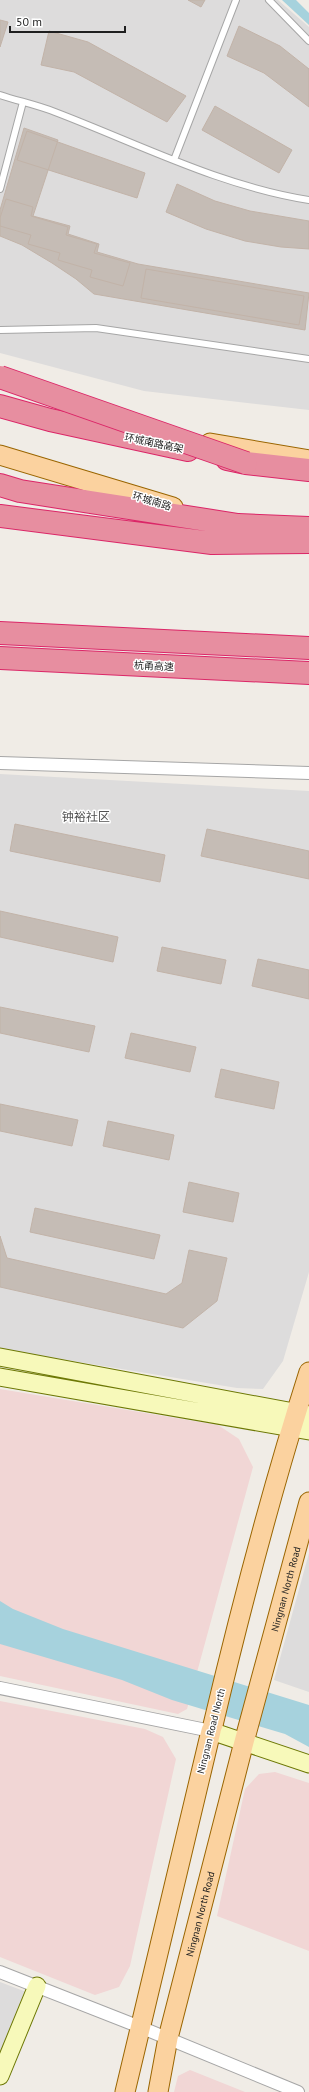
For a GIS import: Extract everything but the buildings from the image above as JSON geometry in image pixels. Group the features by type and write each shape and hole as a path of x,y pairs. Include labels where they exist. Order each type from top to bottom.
{"highway":[{"path":"0,377 246,463"},
{"name":"环城南路高架","path":"0,406 50,420 246,463 309,470"},
{"path":"0,485 20,491 238,525 309,528"},
{"path":"0,516 107,531 212,543 309,542"},
{"path":"0,526 107,531"},
{"path":"0,633 309,648"},
{"name":"杭甬高速","path":"0,658 309,673"}],"main road":[{"path":"0,398 147,432 309,460"},
{"name":"环城南路","path":"0,455 191,513 309,522"},
{"name":"Ningnan Road North","path":"125,2092 228,1663 301,1422 309,1372"},
{"name":"Ningnan North Road","path":"158,2092 168,2038 244,1740 309,1502"}],"street":[{"path":"0,763 309,773"},
{"path":"0,1357 301,1422"},
{"path":"0,1377 301,1422"},
{"path":"0,1688 212,1728 309,1764"},
{"path":"0,1972 140,2026 298,2092"},
{"path":"0,2076 37,1986"}],"lane":[{"path":"174,160 236,0"},
{"path":"269,0 309,41"},
{"path":"0,95 54,111 174,160 262,191 309,200"},
{"path":"0,189 23,102"},
{"path":"0,330 96,328 309,359"}],"shaded area":[{"path":"0,0 278,0 309,27 309,410 144,391 0,353"},
{"path":"0,774 309,791 309,1272 283,1361 263,1389 237,1388 0,1349"},
{"path":"0,1389 218,1425 239,1439 253,1467 187,1709 178,1714 0,1676"},
{"path":"309,1553 309,1692 274,1680"},
{"path":"0,1701 145,1729 163,1737 176,1759 130,1966 119,1987 95,1995 0,1957"},
{"path":"275,1772 309,1783 309,1951 217,1916 245,1789 259,1774"},
{"path":"0,1982 29,1993 0,2055"},
{"path":"190,2070 245,2092 174,2092 178,2076"}],"water":[{"path":"282,0 296,0 309,13 309,25"},
{"path":"0,1601 13,1609 63,1629 309,1705 309,1747 285,1734 172,1700 122,1680 0,1644"}],"district":[{"name":"钟裕社区","path":"86,816"}]}
